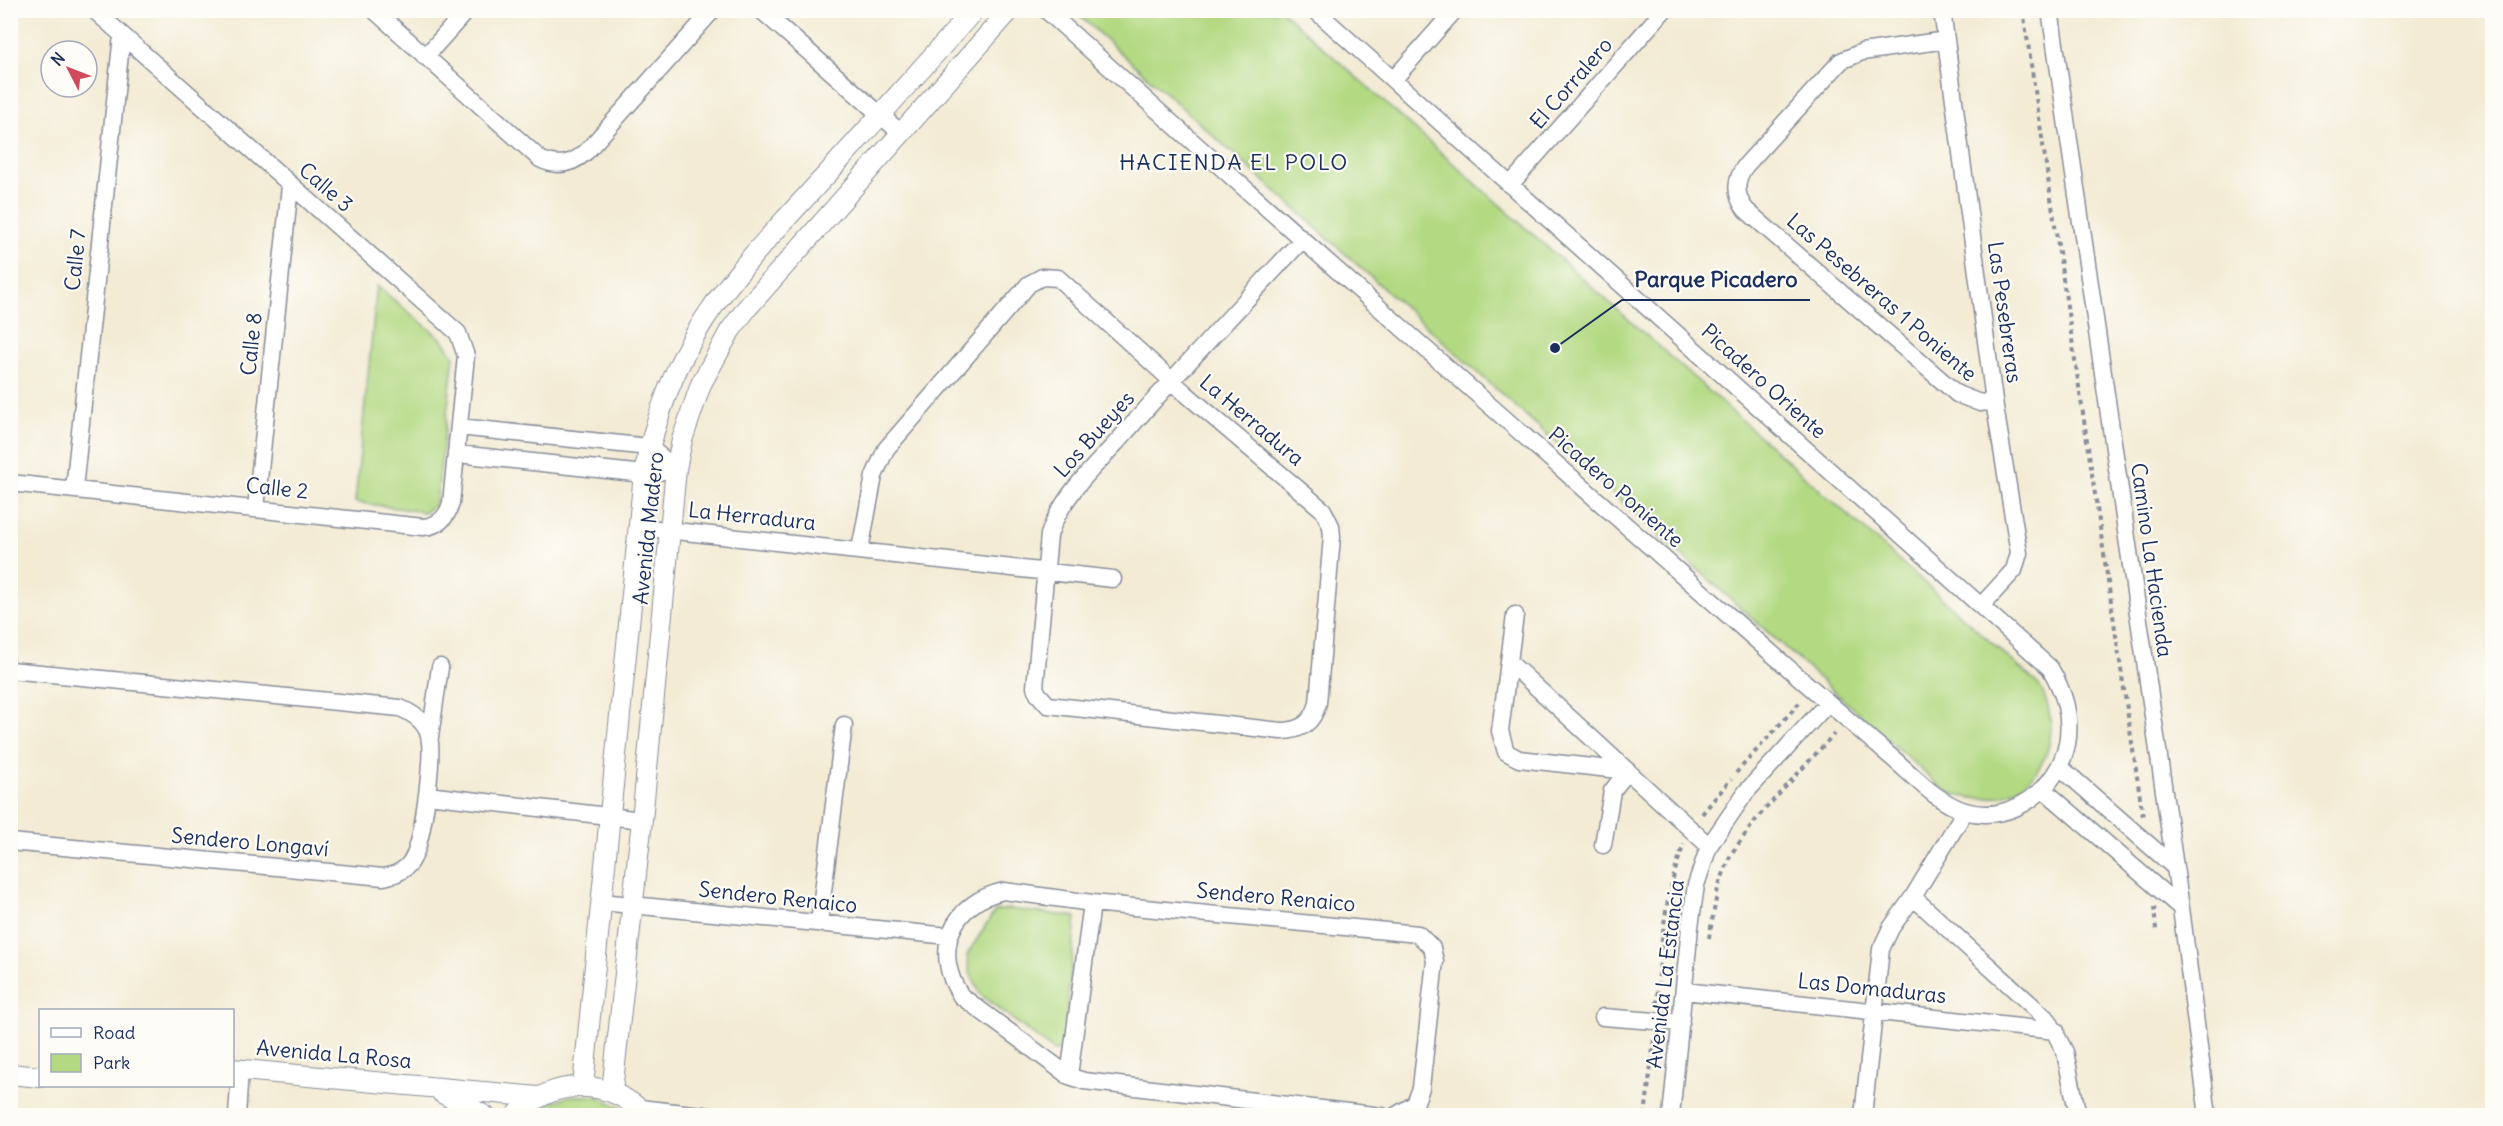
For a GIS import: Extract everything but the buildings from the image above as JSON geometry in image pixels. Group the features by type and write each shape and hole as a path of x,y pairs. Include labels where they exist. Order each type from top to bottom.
{"street":[{"name":"Calle 3","path":"93,10 458,333 466,356 459,427"},
{"path":"374,10 540,159 563,164 572,162 587,151 713,10"},
{"path":"425,57 467,10"},
{"path":"761,10 902,135"},
{"name":"Avenida Madero","path":"583,1086 612,817 644,474 649,447 671,379 703,318 743,265 974,10"},
{"name":"Avenida Madero","path":"612,1091 672,530 676,469 682,440 698,393 730,332 747,308 1010,10"},
{"name":"Picadero Poniente","path":"1046,10 1822,709 1942,800 1965,811 1978,814 2006,811 2020,806 2043,789"},
{"name":"Picadero Oriente","path":"1315,10 2050,668 2066,704 2069,727 2060,767 2043,789"},
{"path":"1393,80 1455,10"},
{"name":"El Corralero","path":"1510,185 1664,10"},
{"name":"Las Pesebreras","path":"1942,10 1994,401 2019,553 2014,570 1982,605"},
{"name":"Camino La Hacienda","path":"2050,10 2173,866 2181,908 2208,1116"},
{"name":"Calle 7","path":"74,489 122,35"},
{"name":"Las Pesebreras 1 Poniente","path":"1946,40 1862,52 1841,61 1741,172 1737,180 1738,196 1746,210 1957,394 1980,403 1994,401"},
{"name":"Calle 8","path":"256,508 290,186"},
{"name":"Los Bueyes","path":"1048,705 1035,687 1049,535 1064,501 1302,240"},
{"name":"La Herradura","path":"860,550 874,476 886,449 1035,280 1049,276 1058,278 1171,381 1323,510 1328,517 1332,536 1316,710 1300,728 1281,731 1048,705"},
{"path":"459,427 649,447 676,469"},
{"name":"Calle 2","path":"10,483 430,526 444,518 448,511 458,454 459,427"},
{"path":"458,454 644,474 676,469"},
{"name":"La Herradura","path":"639,527 1113,579"},
{"path":"1515,615 1500,731 1506,752 1519,759 1628,771"},
{"path":"1510,663 1709,846"},
{"name":"Sendero Longaví","path":"10,842 383,878 400,872 413,859 427,795 430,737 440,667"},
{"path":"10,670 400,708 418,718 430,737"},
{"name":"Avenida La Estancia","path":"1671,1116 1696,885 1709,846 1746,792 1822,709"},
{"path":"819,924 844,725"},
{"path":"2060,767 2173,866"},
{"path":"1603,845 1612,791 1628,771"},
{"path":"2043,789 2181,908"},
{"path":"427,795 642,820"},
{"path":"1863,1116 1881,949 1891,928 1913,897 1965,811"},
{"name":"Sendero Renaico","path":"602,902 949,936 969,905 991,893 1004,891 1092,903 1412,932 1424,938 1432,948 1435,961 1421,1088 1415,1104 1395,1116"},
{"path":"1913,897 2042,1013 2056,1031 2066,1052 2078,1116"},
{"path":"1069,1076 1092,903"},
{"path":"949,936 947,949 949,974 961,996 1069,1076 1120,1087 1382,1116"},
{"name":"Las Domaduras","path":"1684,992 1874,1010 2056,1031"},
{"path":"1603,1017 1680,1023"},
{"path":"236,1069 237,1116"},
{"name":"Avenida La Rosa","path":"236,1069 538,1097"},
{"path":"10,1074 39,1077"},
{"path":"516,1116 538,1097 565,1087 583,1086 612,1091 643,1112 711,1116"},
{"name":"Avenida La Rosa","path":"432,1088 485,1116"}],"path":[{"path":"2023,10 2141,799 2143,840"},
{"path":"1645,1116 1656,1021 1661,940 1673,875 1684,844 1706,807 1799,701 1822,709 1836,735 1758,817 1731,854 1718,888 1708,947"},
{"path":"2151,881 2156,930"}],"green space":[{"path":"1074,11 1282,11 2039,685 2049,710 2050,735 2045,757 2033,775 2016,789 1995,797 1971,798 1944,790"},
{"path":"377,286 443,340 454,356 436,504 425,512 355,502"},
{"path":"1009,909 1076,917 1063,1050 1054,1051 981,995 970,973 967,955 995,911"},
{"path":"569,1096 597,1096 637,1116 533,1116 546,1105"}],"place":[{"name":"Parque Picadero","path":"1555,348"}],"district":[{"name":"HACIENDA EL POLO","path":"1234,162"}]}
